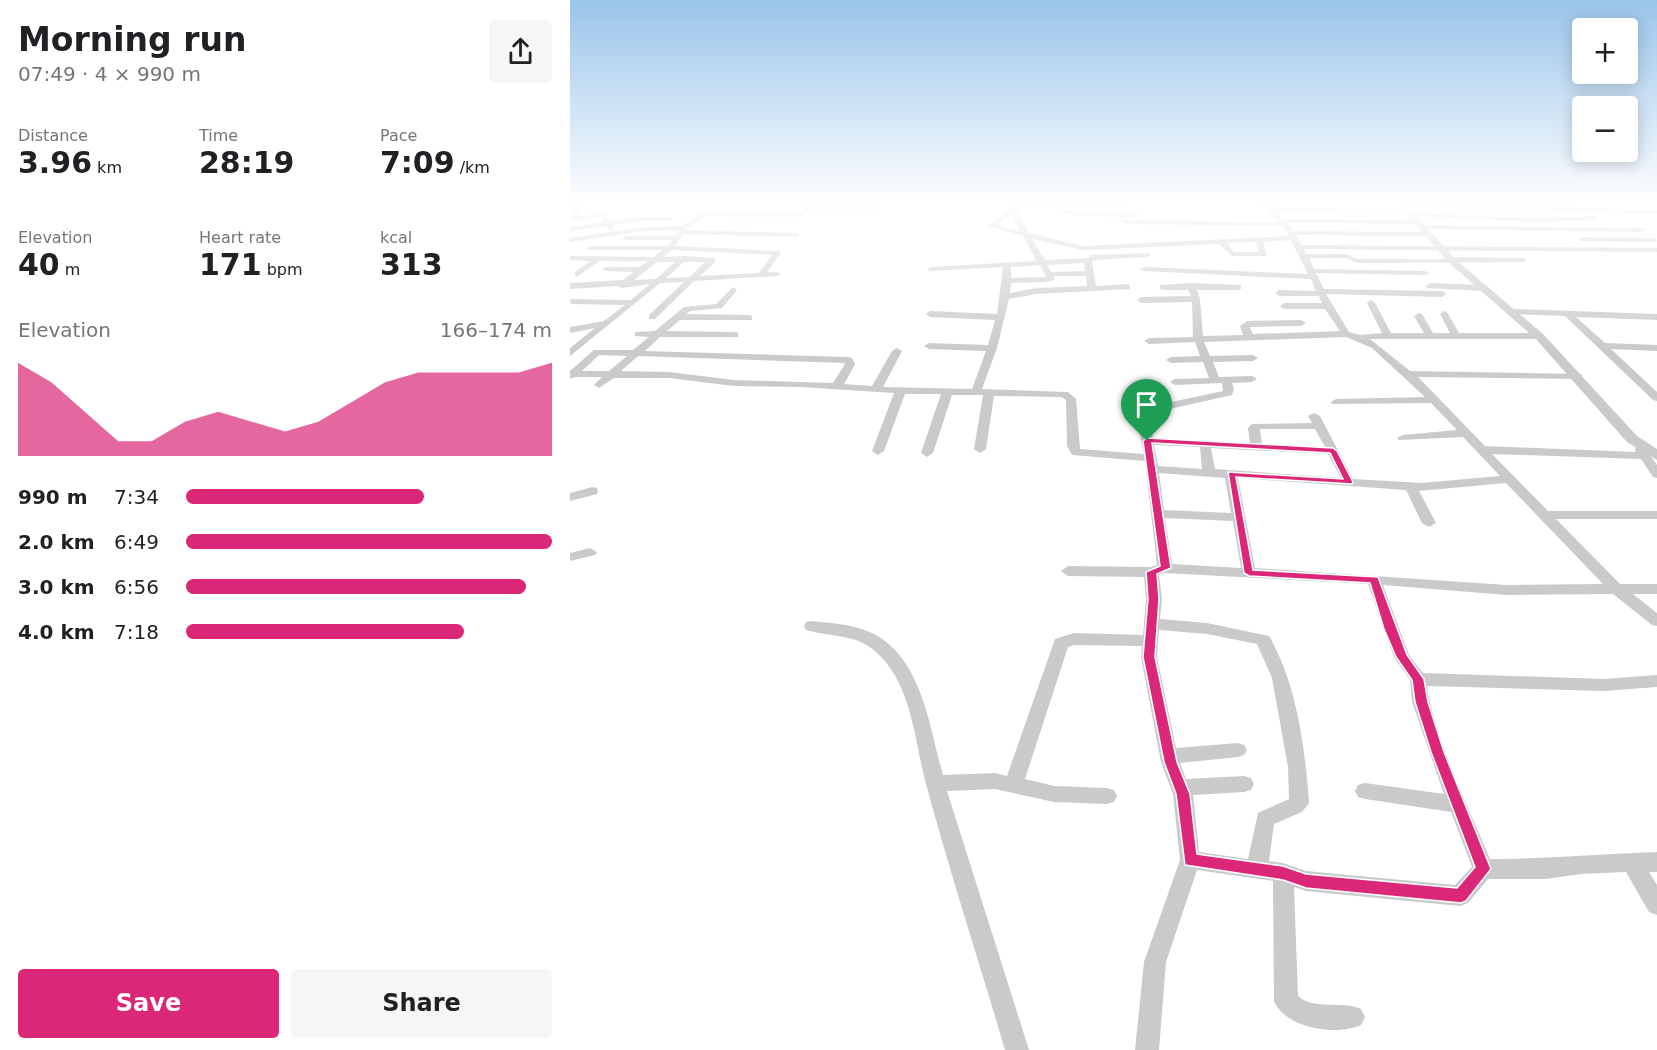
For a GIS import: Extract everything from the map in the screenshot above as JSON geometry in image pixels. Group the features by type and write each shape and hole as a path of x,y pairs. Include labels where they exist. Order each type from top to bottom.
{"street":[{"path":"622,285 664,252"},
{"path":"761,275 777,253 770,252"},
{"path":"1037,252 1049,277 1052,290"},
{"path":"1091,252 1091,259 1088,262 1092,289"},
{"path":"1124,252 1127,256"},
{"path":"1230,252 1233,255 1264,252"},
{"path":"1301,252 1346,334"},
{"path":"1333,252 1354,260 1522,260"},
{"path":"1444,252 1482,288 1514,312 1539,336 1632,439 1653,455 1657,474"},
{"path":"931,269 1147,255"},
{"path":"570,257 712,260 652,317"},
{"path":"574,274 598,258"},
{"path":"570,353 633,303 684,258"},
{"path":"1378,261 1407,293"},
{"path":"976,392 992,348 1008,281 1006,264"},
{"path":"606,269 702,270"},
{"path":"1144,269 1232,274 1425,273"},
{"path":"1008,281 1089,273"},
{"path":"574,274 594,274"},
{"path":"652,285 693,279 777,274"},
{"path":"1163,287 1235,287 1232,274"},
{"path":"570,286 652,285 685,288"},
{"path":"1400,285 1482,288"},
{"path":"571,301 583,286"},
{"path":"1147,1050 1155,962 1190,860 1183,794 1169,756 1149,657 1158,570 1158,514 1152,463 1142,414 1145,411 1228,393 1230,390 1205,359 1198,339 1196,302 1191,286"},
{"path":"1004,297 1031,291 1127,288"},
{"path":"599,385 634,353 689,309 719,306 733,290"},
{"path":"1279,293 1442,294"},
{"path":"1141,300 1196,302"},
{"path":"571,301 633,303"},
{"path":"1156,306 1196,302"},
{"path":"1371,303 1388,336"},
{"path":"1284,306 1330,306"},
{"path":"1514,312 1657,317"},
{"path":"1567,313 1657,398"},
{"path":"930,314 999,317"},
{"path":"1444,314 1456,336"},
{"path":"1419,316 1430,336"},
{"path":"640,317 749,318"},
{"path":"656,375 717,318"},
{"path":"1249,337 1245,326 1247,324 1301,323"},
{"path":"570,330 606,324"},
{"path":"638,334 735,335"},
{"path":"1149,341 1346,334 1360,336 1539,336"},
{"path":"1360,336 1377,345 1398,369 1434,400 1618,590 1657,621"},
{"path":"929,346 992,348"},
{"path":"1603,346 1657,348"},
{"path":"876,389 897,351"},
{"path":"571,375 597,352 848,360 850,364 837,386"},
{"path":"694,378 716,356"},
{"path":"1172,360 1253,358"},
{"path":"1406,374 1577,376"},
{"path":"571,375 656,375 734,382 876,389 1064,394 1071,399 1073,446 1076,452 1209,473 1410,486 1510,479"},
{"path":"1175,382 1252,379"},
{"path":"878,451 901,390"},
{"path":"927,453 948,391"},
{"path":"980,449 989,392"},
{"path":"1336,402 1434,400"},
{"path":"1256,446 1254,428 1256,426 1317,421 1349,482"},
{"path":"1402,438 1465,434"},
{"path":"1147,441 1333,451"},
{"path":"1205,444 1209,473"},
{"path":"1483,450 1653,455"},
{"path":"1231,474 1249,573"},
{"path":"1410,486 1429,523"},
{"path":"570,497 592,491"},
{"path":"1158,514 1239,517"},
{"path":"1545,515 1657,515"},
{"path":"570,557 590,552"},
{"path":"1068,571 1158,570 1249,573 1507,590 1657,589"},
{"path":"1374,580 1402,657 1418,679 1421,702 1456,804 1483,869"},
{"path":"1014,783 1061,643 1074,639 1150,633 1172,624 1217,629 1263,640 1280,678 1297,767 1299,803 1288,811 1272,813 1265,819 1257,870"},
{"path":"812,626 860,633 872,639 902,673 914,697 936,783 1017,1050"},
{"path":"1418,679 1604,686 1657,681"},
{"path":"1169,756 1238,750"},
{"path":"936,783 987,780 1014,783 1036,791 1107,796"},
{"path":"1180,787 1244,784"},
{"path":"1365,791 1456,804"},
{"path":"1190,860 1283,873 1306,881 1327,884 1461,896 1483,869"},
{"path":"1631,862 1657,905"},
{"path":"1483,869 1546,869 1581,864 1657,862"},
{"path":"1283,873 1286,1001 1289,1008 1296,1011 1353,1017"}],"route":[{"path":"1147,441 1333,451 1349,482 1231,474 1249,573 1374,580 1402,657 1418,679 1421,702 1437,752 1483,869 1461,896 1306,881 1283,873 1190,860 1183,794 1170,762 1164,722 1149,657 1154,599 1151,572 1165,568 1147,441"}]}
